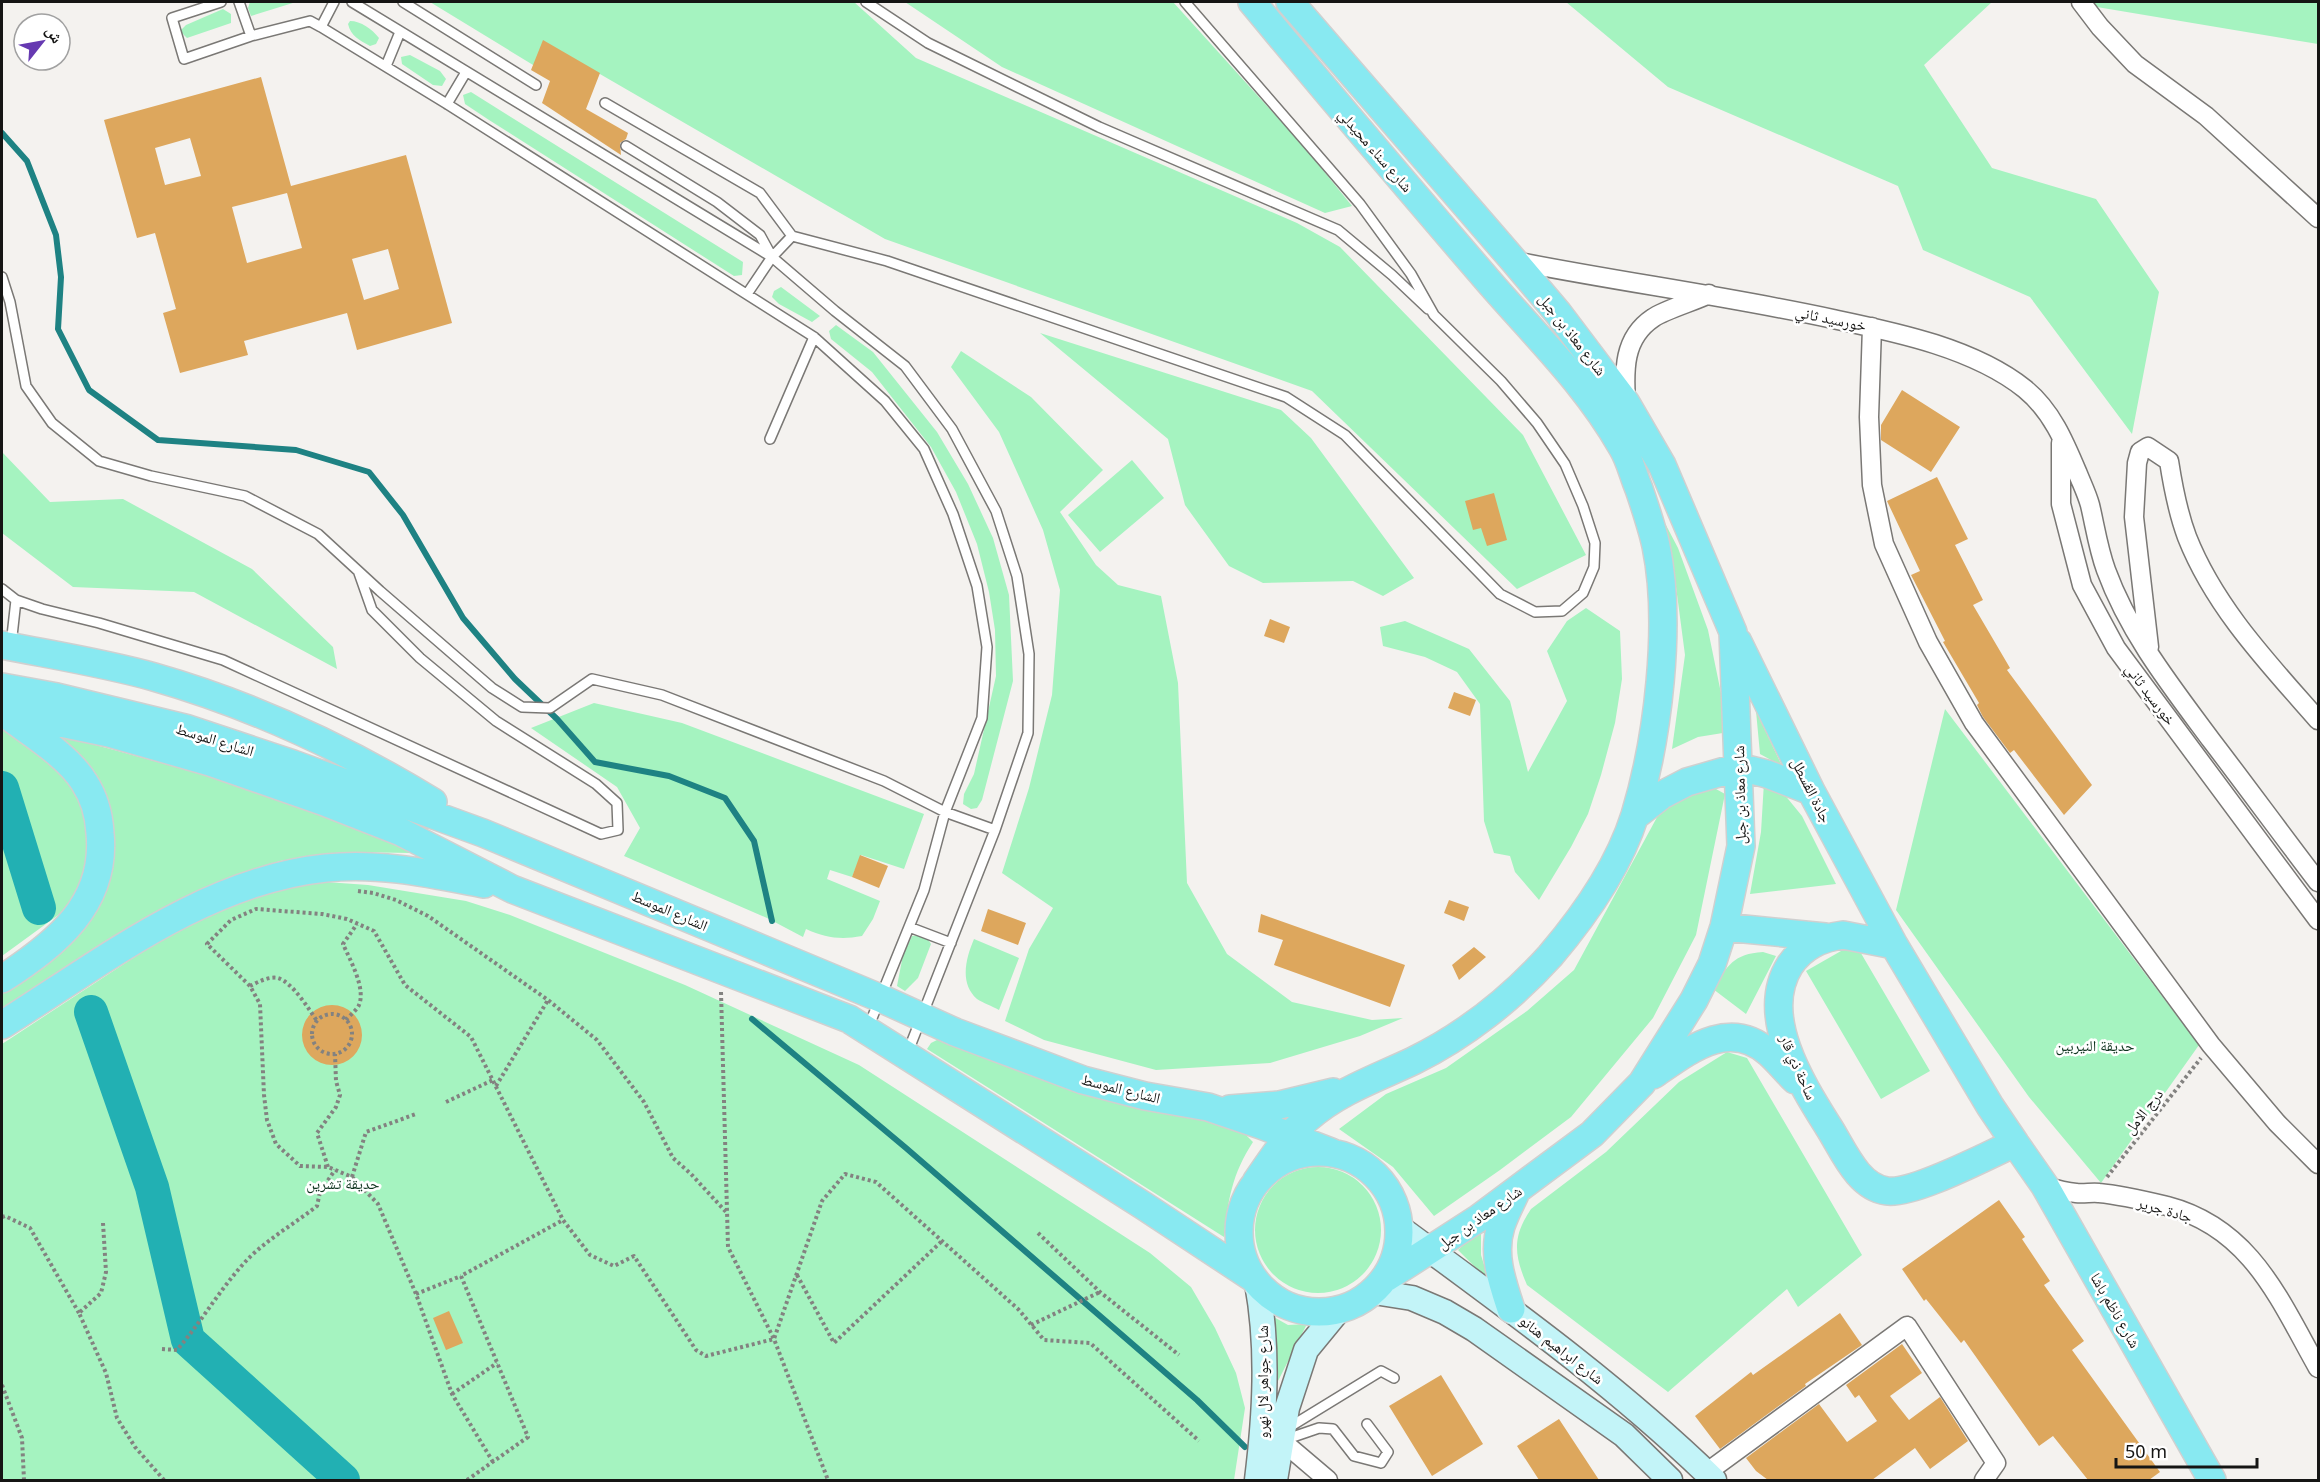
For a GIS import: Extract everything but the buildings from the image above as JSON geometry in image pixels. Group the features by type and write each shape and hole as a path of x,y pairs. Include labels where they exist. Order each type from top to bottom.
{"main road":[{"name":"شارع سناء محيدلي","path":"1252,2 1503,297"},
{"path":"1290,2 1514,261"},
{"name":"شارع معاذ بن جبل","path":"1380,1285 1517,1191 1592,1134 1642,1083 1694,1000 1712,964 1724,927 1741,846 1733,632 1662,465 1626,403 1558,313 1514,261"},
{"name":"شارع معاذ بن جبل","path":"1256,1182 1288,1136 1327,1103 1363,1082 1415,1060 1464,1031 1509,996 1549,957 1585,912 1614,864 1635,816 1657,721 1662,599 1656,548 1625,451 1597,406 1549,347 1503,297"},
{"name":"جادة القسطل","path":"1733,632 1811,791 1894,945"},
{"path":"6,646 152,677 217,697 308,735 390,776 483,833"},
{"name":"الشارع الموسط","path":"2,703 57,697 185,728 293,764 483,833 880,998 955,1032 1083,1080 1145,1096 1208,1107 1331,1152"},
{"path":"2,703 84,781 99,814 102,855 96,880 84,910 40,953 2,979"},
{"name":"الشارع الموسط","path":"2,703 210,762 322,801 401,832 512,889 849,1019 1255,1281"},
{"path":"1635,816 1662,795 1687,782 1739,767 1767,774 1811,791"},
{"path":"2,1025 166,921 222,895 278,876 327,868 383,867 512,889"},
{"path":"1724,927 1825,937 1843,935 1894,945 1990,1106 2015,1143"},
{"name":"ساحة ذي قار","path":"1825,937 1794,958 1784,975 1778,994 1778,1014 1800,1078 1863,1180 1882,1190 1899,1191 1955,1172 2015,1143"},
{"path":"1642,1083 1688,1051 1712,1039 1740,1036 1768,1051 1811,1098"},
{"path":"1208,1107 1236,1110 1279,1105 1322,1096 1363,1082"},
{"name":"شارع ناظم باشا","path":"2015,1143 2045,1186 2212,1480"},
{"path":"1310,1152 1331,1152 1352,1159 1371,1170 1386,1187 1396,1207 1400,1228 1399,1246 1394,1263 1380,1285 1357,1304 1338,1311 1314,1313 1291,1308 1270,1296 1255,1281 1242,1255 1239,1229 1244,1204 1256,1182 1271,1167 1290,1157 1310,1152"},
{"path":"1510,1309 1501,1278 1497,1252 1501,1227 1517,1191"},
{"name":"شارع ابراهيم هنانو","path":"1400,1228 1588,1368 1710,1477"},
{"name":"شارع جواهر لال نهرو","path":"1255,1281 1262,1310 1264,1354 1263,1430 1257,1480"},
{"path":"1380,1285 1445,1312 1474,1329 1624,1434 1670,1480"},
{"name":"شارع جواهر لال نهرو","path":"1275,1480 1287,1408 1306,1350 1338,1311"}],"street":[{"path":"2081,2 2100,27 2135,64 2206,116 2319,218"},
{"name":"خورسيد ثاني","path":"1514,261 1625,282 1711,294 1872,327 1937,346 2000,373 2026,390 2048,413 2061,435 2089,501 2105,568 2121,607 2150,655 2319,882"},
{"path":"1626,403 1624,374 1627,353 1633,339 1655,316 1711,294"},
{"path":"1872,327 1869,417 1872,485 1884,544 1928,642 1974,723 2211,1045 2277,1123 2319,1164"},
{"name":"خورسيد ثاني","path":"2061,435 2061,504 2082,585 2100,620 2116,648 2319,920"},
{"path":"2150,655 2134,517 2137,463 2140,452 2148,447 2169,461 2176,503 2187,538 2207,579 2250,643 2319,720"},
{"name":"جادة جرير","path":"2045,1186 2075,1193 2098,1193 2166,1206 2212,1225 2233,1239 2266,1276 2319,1368"},
{"path":"1710,1477 1907,1326 1996,1463 1984,1480"},
{"path":"1282,1436 1328,1480"}],"lane":[{"path":"221,2 172,18 184,59 251,36 310,21 447,104 814,336 885,401 924,448 953,514 977,586 987,646 982,718 945,812 924,890 867,1030"},
{"path":"239,2 251,36"},
{"path":"321,27 334,2"},
{"path":"352,2 772,257 835,311 905,366 952,429 996,511 1017,576 1029,654 1028,733 995,830 906,1055"},
{"path":"403,2 536,85"},
{"path":"605,103 760,193 792,236 887,261 1286,397 1345,435 1500,594 1535,612 1562,610 1583,592 1594,567 1595,543 1579,495 1565,464 1537,423 1501,381 1392,275 1338,230 1099,128 928,43 867,2"},
{"path":"1185,2 1360,204 1411,274 1434,315"},
{"path":"386,66 400,32"},
{"path":"447,104 466,72"},
{"path":"626,146 726,208 760,235 772,257"},
{"path":"747,294 772,257 792,236"},
{"path":"2,277 10,302 26,386 52,423 99,461 151,476 245,496 318,534 492,688 522,707 550,708 592,679 662,695 884,781 945,812 995,830"},
{"path":"770,439 814,336"},
{"path":"2,589 16,600 42,609 99,623 223,660 601,834 618,830 617,803 596,784 496,721 420,658 372,610 358,571"},
{"path":"6,646 16,600"},
{"path":"909,927 951,943"},
{"path":"1282,1436 1381,1371 1394,1377"},
{"path":"1282,1436 1319,1428 1333,1429 1354,1456 1381,1463 1388,1452 1367,1424"}],"path":[{"path":"352,891 374,893 396,900 428,916 549,1000 597,1040 644,1102 673,1158 727,1213"},
{"path":"264,905 231,920 207,944 250,986 260,1004 264,1095 267,1120 276,1144 300,1166 328,1167 352,1177 378,1204 416,1294 452,1394 493,1462"},
{"path":"256,909 322,914 374,931 405,985 471,1037 563,1220 590,1255 614,1266 634,1256 696,1350 706,1356 774,1340"},
{"path":"346,1020 358,1008 361,998 356,970 343,944 357,924"},
{"path":"720,969 728,1247 774,1340 828,1480"},
{"path":"250,986 269,978 287,982 317,1021"},
{"path":"496,1086 549,1000"},
{"path":"335,1014 346,1020 352,1032 352,1039 344,1050 325,1053 315,1044 312,1032 317,1021 322,1017 335,1014"},
{"name":"درج الامل","path":"2098,1193 2101,1183 2211,1045"},
{"path":"328,1167 317,1133 336,1107 340,1095 336,1081 335,1053"},
{"path":"446,1102 493,1080"},
{"path":"352,1177 366,1132 416,1114"},
{"path":"162,1349 177,1350 198,1325 223,1287 249,1258 316,1206 320,1192 335,1170"},
{"path":"774,1340 822,1201 845,1174 876,1182 1019,1310 1044,1340 1090,1343 1199,1440"},
{"path":"2,1217 5,1216 30,1228 79,1313 105,1373 117,1418 135,1447 158,1476 164,1480"},
{"path":"416,1294 461,1276 563,1220"},
{"path":"79,1313 101,1293 106,1272 103,1223"},
{"path":"1038,1233 1100,1292 1179,1355"},
{"path":"796,1274 834,1343 942,1241"},
{"path":"461,1276 528,1437 467,1480"},
{"path":"1031,1325 1100,1292"},
{"path":"452,1394 497,1363"},
{"path":"2,1385 22,1438 24,1480"}],"green space":[{"path":"250,2 296,2 251,16 248,8"},
{"path":"430,2 854,2 916,58 1297,223 1340,247 1523,435 1586,555 1517,589 1312,391 885,239 555,48 543,71"},
{"path":"905,2 1173,2 1305,148 1352,206 1325,213 1002,67"},
{"path":"1566,2 1992,2 1924,65 1992,168 2096,199 2159,292 2132,434 2030,297 1923,250 1898,186 1668,87"},
{"path":"2067,2 2318,2 2318,44"},
{"path":"223,9 231,14 231,23 187,38 180,31 186,25"},
{"path":"350,21 362,24 373,32 379,38 376,44 370,46 356,37 349,28"},
{"path":"410,55 440,71 446,79 442,86 433,85 402,64 401,57"},
{"path":"471,92 743,262 742,275 734,276 465,104 463,95"},
{"path":"781,287 820,316 812,322 779,304 772,297 774,291"},
{"path":"836,325 873,352 937,432 968,484 993,538 1009,595 1013,681 982,800 977,808 971,809 963,804 964,794 974,774 996,676 995,630 989,592 977,544 956,492 931,447 872,372 831,339 829,331"},
{"path":"1040,333 1281,410 1311,438 1414,578 1383,596 1353,581 1263,583 1229,566 1185,505 1168,439"},
{"path":"961,351 1031,397 1103,470 1060,512 1096,565 1118,585 1161,596 1178,683 1187,883 1227,954 1292,1002 1372,1020 1403,1018 1360,1036 1270,1063 1156,1070 1044,1040 1005,1021 1029,949 1053,908 1002,873 1029,788 1052,695 1060,590 1043,530 999,432 951,367"},
{"path":"2,452 50,502 123,499 252,569 333,647 337,669 194,592 73,587 2,533"},
{"path":"1132,460 1164,498 1100,552 1068,515"},
{"path":"1657,508 1678,548 1708,630 1729,732 1698,737 1672,749 1685,655 1673,564"},
{"path":"1586,608 1620,631 1622,679 1615,723 1588,814 1539,900 1515,872 1510,856 1494,853 1484,821 1480,704 1457,672 1425,657 1383,646 1380,627 1405,621 1469,649 1510,701 1528,772 1567,701 1547,651 1567,621"},
{"path":"594,703 682,723 924,814 904,869 861,855 852,877 830,870 827,879 880,901 873,919 862,936 834,937 806,929 803,937 767,918 624,856 640,828 617,787 531,728"},
{"name":"حديقة النيربين","path":"1945,709 2199,1045 2101,1183 2029,1097 1896,910"},
{"path":"1756,711 1782,766 1760,754"},
{"path":"2,726 59,761 91,823 86,872 76,896 61,913 2,956"},
{"path":"54,734 206,775 318,811 369,831 412,853 348,852 280,861 200,891 2,1011 2,989 50,958 112,835"},
{"path":"1764,782 1784,794 1802,816 1836,884 1750,894 1761,832"},
{"path":"1707,784 1725,794 1696,935 1653,1018 1571,1117 1434,1216 1393,1167 1339,1129 1386,1094 1446,1068 1527,1011 1574,970 1662,808"},
{"name":"حديقة تشرين","path":"326,882 368,885 466,901 510,915 685,985 859,1065 1150,1253 1191,1287 1215,1328 1236,1373 1245,1408 1234,1480 2,1480 2,1044 165,937 275,889"},
{"path":"921,935 931,944 918,978 905,991 897,986 903,955 912,936"},
{"path":"974,939 1019,958 999,1010 977,999 968,986 967,962"},
{"path":"1855,943 1930,1071 1881,1099 1806,971"},
{"path":"1763,952 1776,956 1746,1014 1713,989 1732,962 1745,955"},
{"path":"939,1039 1242,1131 1253,1142 1240,1165 1232,1188 1224,1237 927,1049 931,1043"},
{"path":"1727,1052 1747,1058 1862,1255 1798,1307 1787,1289 1668,1392 1527,1285 1519,1264 1518,1237 1531,1209 1606,1152 1679,1082"},
{"path":"1318,1167 1342,1172 1363,1185 1376,1206 1381,1230 1376,1254 1363,1275 1342,1288 1318,1293 1294,1288 1273,1275 1260,1254 1255,1230 1260,1206 1273,1185 1294,1172"},
{"path":"1481,1229 1481,1255 1489,1281 1458,1250"},
{"path":"1272,1316 1288,1325 1307,1324 1278,1381"}],"waterway":[{"path":"2,133 27,161 56,235 61,277 58,329 89,390 158,440 296,450 369,472 403,515 463,618 515,679 557,719 595,762 669,776 725,798 754,841 772,921"},
{"path":"2,788 39,908"},
{"path":"91,1012 152,1187 188,1340 343,1480"},
{"path":"752,1019 906,1148 1197,1400 1245,1447"}]}
